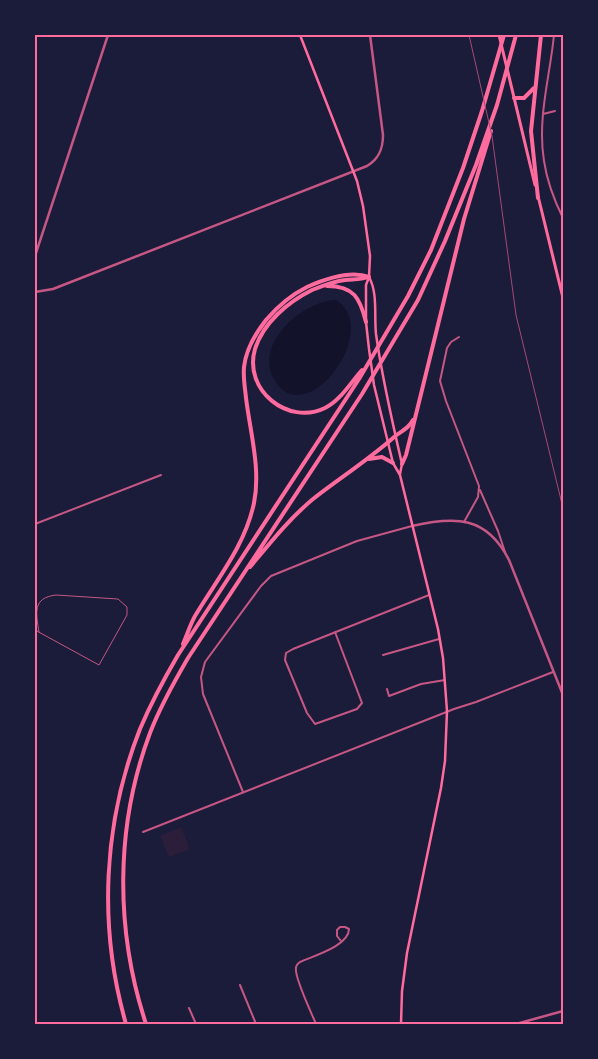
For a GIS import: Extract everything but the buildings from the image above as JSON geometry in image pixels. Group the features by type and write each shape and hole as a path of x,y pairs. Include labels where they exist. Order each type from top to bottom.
{"highway":[{"path":"126,1024 114,973 109,933 108,886 113,828 122,783 140,728 178,655 371,360 408,296 431,250 463,168 504,35"},
{"path":"402,464 406,455 464,219 484,157 516,35"},
{"path":"538,198 531,131 541,35"},
{"path":"514,98 520,99 528,96 536,82"},
{"path":"146,1024 128,955 123,905 126,836 132,795 150,733 166,698 188,658 362,394 418,300 445,241 497,105"},
{"path":"178,655 195,617 236,552 246,532 254,501 255,460 244,369 252,341 275,310 305,288 343,276 362,274 369,277"},
{"path":"359,376 336,400 325,408 312,412 293,412 283,409 264,395 258,386 253,360 255,350 265,329 286,307 312,290 323,286 343,280 369,277"},
{"path":"323,286 346,288 354,294 361,305 366,322"},
{"path":"236,584 284,526 313,500 395,436 407,429 411,424 420,397"},
{"path":"362,462 380,457 393,463"}],"main road":[{"path":"300,35 353,171 366,222 370,256 369,277 366,285 366,322 374,385 393,463 400,475 440,639 445,680 447,711 445,761 407,953 402,991 402,1024"},
{"path":"499,35 538,198 561,280 563,298"},
{"path":"369,277 374,285 376,333 386,395 402,464 400,475"}],"street":[{"path":"35,256 108,35"},
{"path":"35,292 53,289 353,171 374,161 381,151 383,142 370,35"},
{"path":"554,35 543,114 542,149 553,195 563,218"},
{"path":"543,114 555,111"},
{"path":"459,337 446,348 440,381 442,392 479,489 498,530 505,552 563,695"},
{"path":"35,524 161,475"},
{"path":"464,522 476,502 479,489"},
{"path":"243,792 203,694 201,677 205,662 260,586 271,576 357,541 412,526 449,519 464,522 486,531 498,542 505,552"},
{"path":"335,632 362,700 360,707 317,724 313,723 285,660 286,654 293,649 335,632 429,595"},
{"path":"384,655 440,639"},
{"path":"143,832 447,711 476,702 554,671"},
{"path":"387,689 390,696 421,684 445,680"},
{"path":"316,1024 300,984 296,966 300,962 333,948 346,939 349,935 349,929 345,927 340,927 337,930 337,936 341,941"},
{"path":"240,985 256,1024"},
{"path":"189,1008 196,1024"},
{"path":"516,1024 563,1010"}],"lane":[{"path":"35,630 99,665 127,615 127,607 118,599 47,596 43,598 38,606 37,618 40,632"}],"shaded area":[{"path":"336,300 348,314 351,332 346,352 335,371 321,385 305,394 289,393 275,381 270,367 270,353 275,340 284,327 309,308 323,302"},
{"path":"181,827 190,849 169,857 160,836"}],"railway":[{"path":"469,35 492,136 516,315 563,508"}]}
